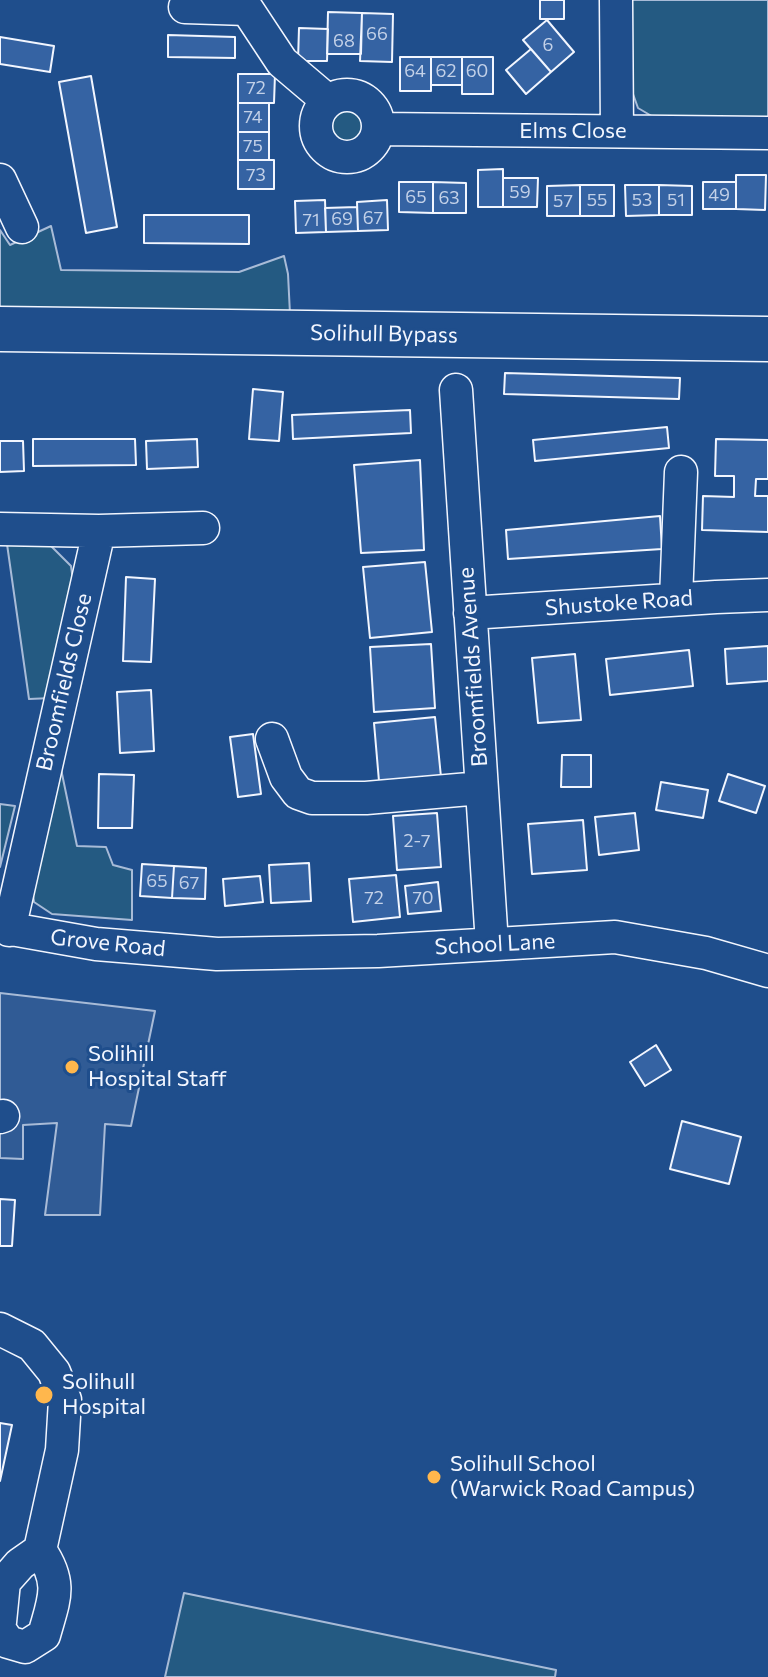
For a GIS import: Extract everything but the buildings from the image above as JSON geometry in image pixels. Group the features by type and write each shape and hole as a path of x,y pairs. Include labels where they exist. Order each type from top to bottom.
{"highway":[{"name":"Solihull Bypass","path":"0,329 768,339"}],"street":[{"path":"616,0 617,131"},
{"path":"185,7 247,9 282,62 328,101"},
{"path":"347,95 366,101 377,118 378,129 369,147 361,153 341,156 323,146 318,137 317,117 328,101 347,95"},
{"name":"Elms Close","path":"378,129 768,133"},
{"path":"1,183 22,227"},
{"name":"Broomfields Avenue","path":"456,390 492,944"},
{"path":"676,599 681,472"},
{"path":"0,529 99,531 203,528"},
{"name":"Broomfields Close","path":"4,929 99,531"},
{"name":"Shustoke Road","path":"470,613 768,595"},
{"path":"272,739 286,777 298,793 312,798 366,798 481,788"},
{"name":"Grove Road","path":"4,929 96,944 217,954"},
{"name":"School Lane","path":"217,954 378,951 615,937 706,953 767,969"},
{"path":"0,1329 32,1345 54,1372 65,1400 62,1450 40,1550 20,1564 4,1582 0,1622"},
{"path":"16,1651 44,1635 56,1589 51,1566 40,1550"}],"shaded area":[{"path":"629,0 768,0 768,119 655,118 638,108 628,80"},
{"path":"346,107 360,113 366,127 360,141 346,147 332,141 326,127 332,113"},
{"path":"51,226 61,270 239,272 284,256 290,314 0,310 0,230 10,245"},
{"path":"7,544 50,545 71,566 75,595 52,698 29,699"},
{"path":"61,769 77,846 106,847 113,865 132,870 132,920 52,914 34,902 31,882"},
{"path":"0,804 15,806 0,867"},
{"name":"Solihill Hospital Staff","path":"0,993 155,1011 131,1126 105,1124 100,1215 45,1215 57,1123 23,1125 23,1159 0,1158"},
{"path":"184,1593 556,1670 555,1677 165,1677"}],"place":[{"name":"Solihill Hospital Staff","path":"72,1067"},
{"name":"Solihull Hospital","path":"44,1395"},
{"name":"Solihull School (Warwick Road Campus)","path":"434,1477"}]}
